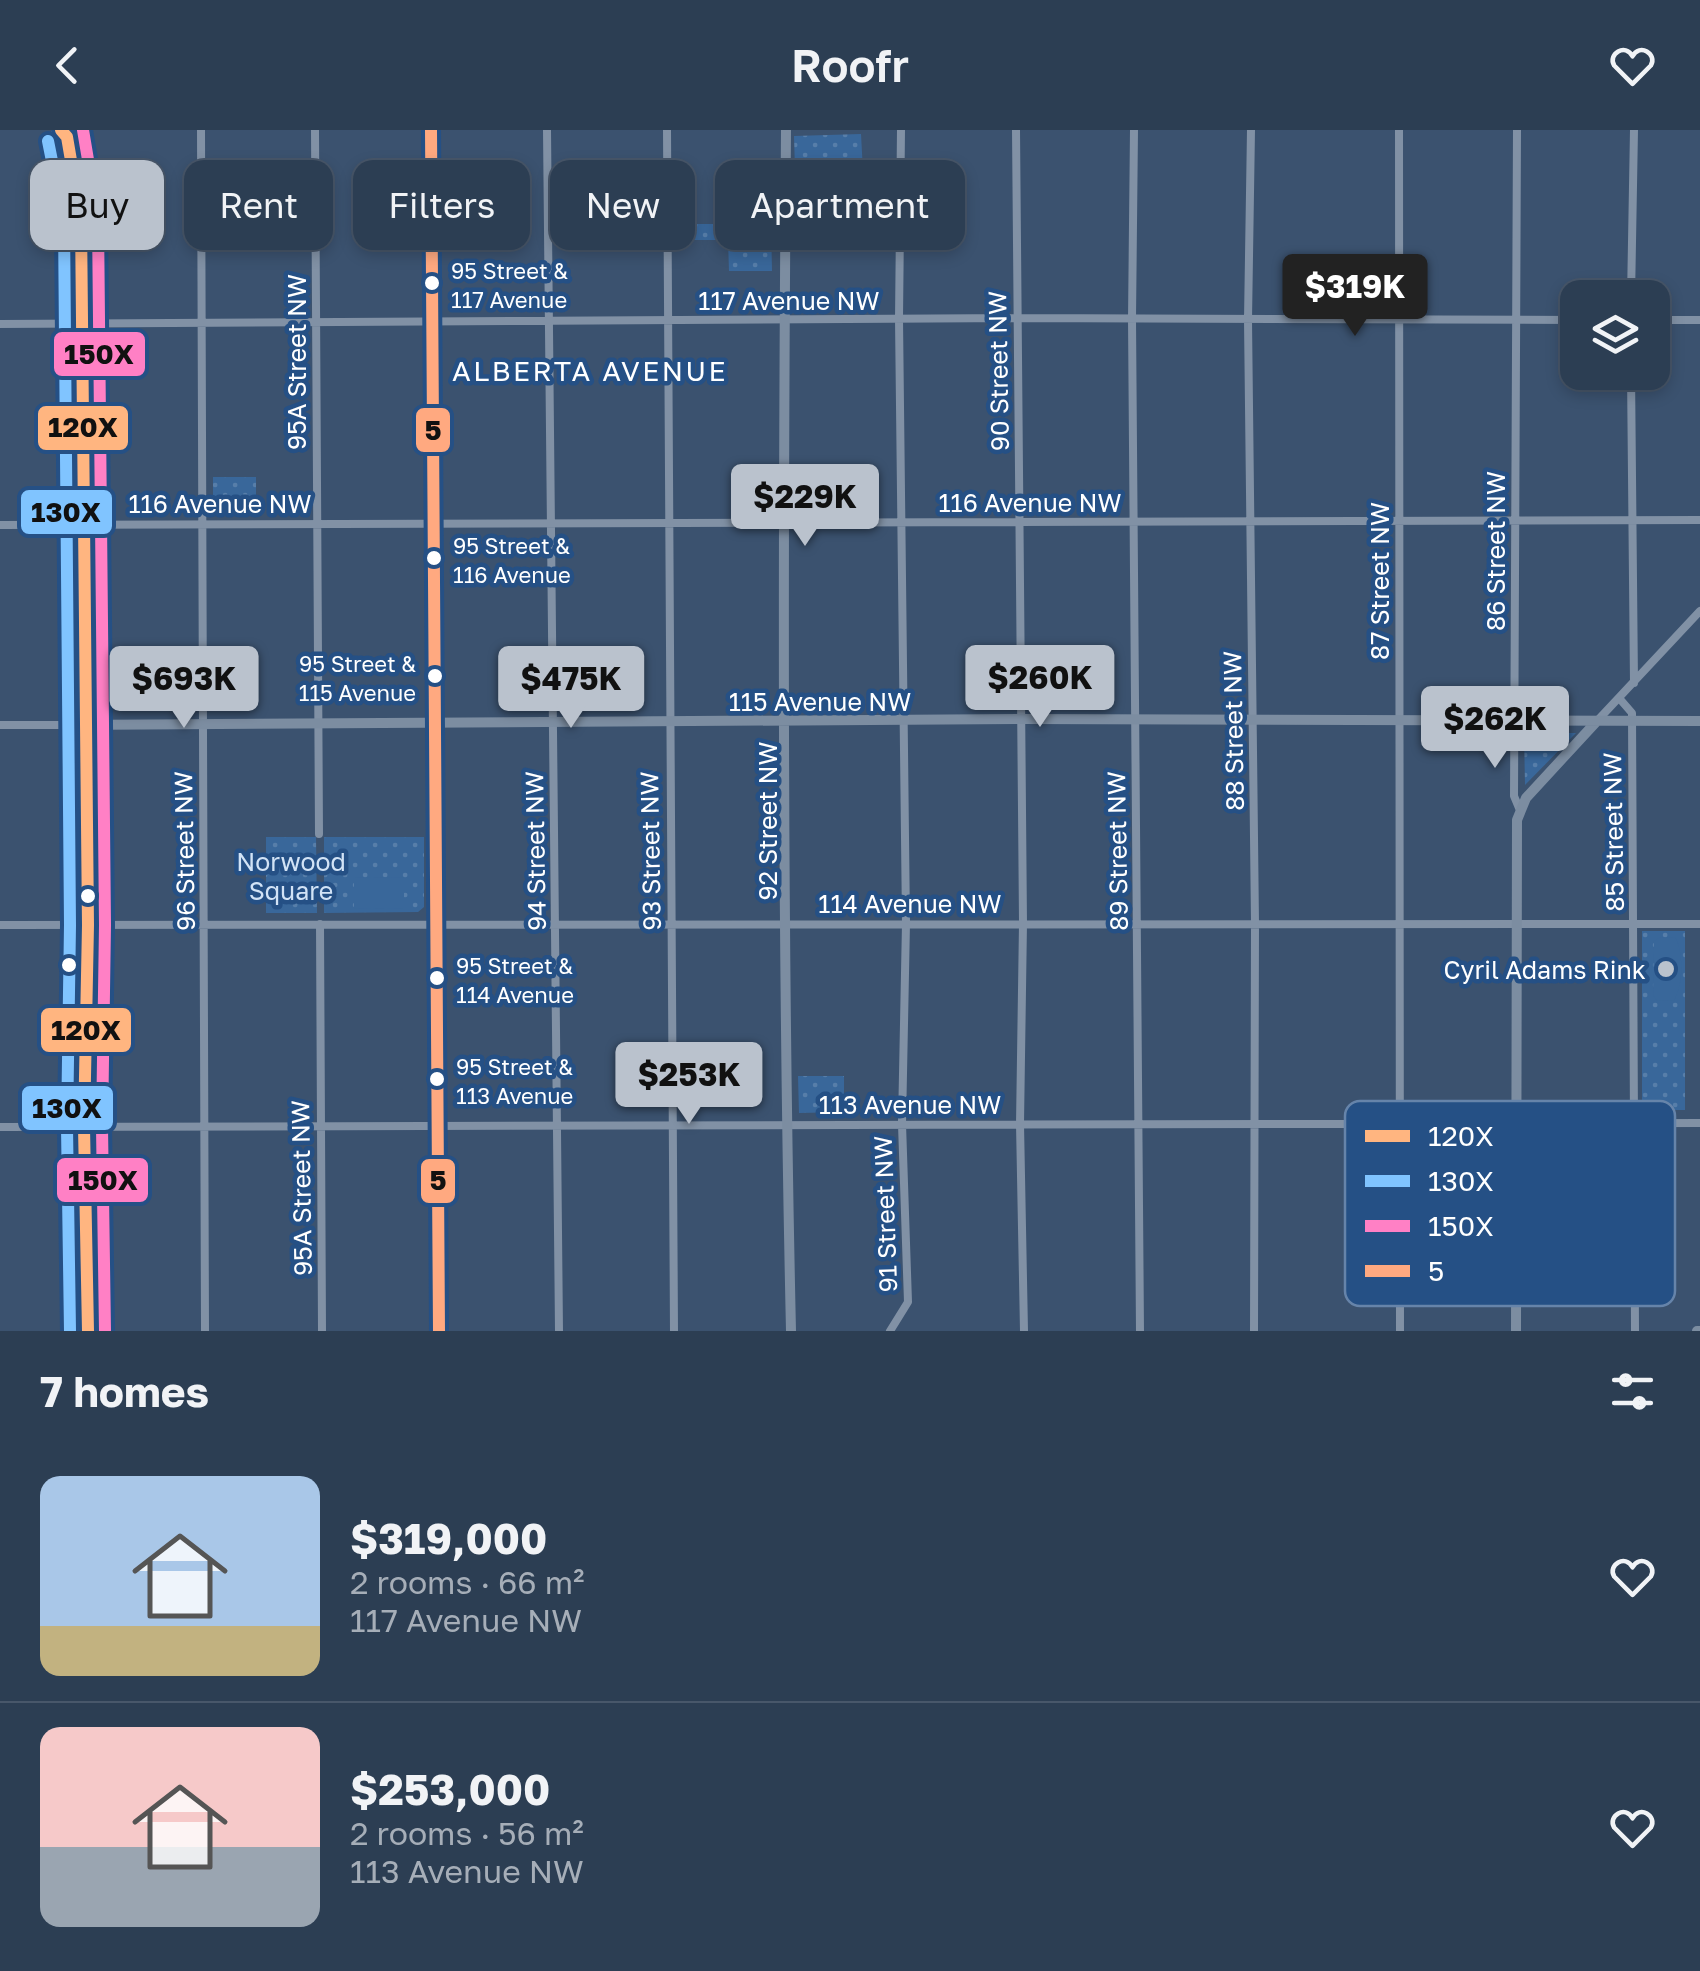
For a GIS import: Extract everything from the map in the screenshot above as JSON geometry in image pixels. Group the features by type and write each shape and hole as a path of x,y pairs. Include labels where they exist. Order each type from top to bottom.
{"street":[{"path":"72,160 67,137 59,130 54,138 67,216 73,1331"},
{"path":"84,160 87,130"},
{"name":"96 Street NW","path":"201,130 206,1331"},
{"name":"95A Street NW","path":"315,130 319,834"},
{"path":"431,130 439,1331"},
{"name":"94 Street NW","path":"547,130 558,1331"},
{"name":"93 Street NW","path":"667,130 674,1331"},
{"name":"92 Street NW","path":"786,130 786,1124 791,1331"},
{"name":"91 Street NW","path":"890,1331 908,1302 902,1124 906,923 900,130"},
{"name":"90 Street NW","path":"1016,130 1024,1331"},
{"name":"89 Street NW","path":"1134,130 1140,1331"},
{"name":"88 Street NW","path":"1252,130 1248,320 1255,924 1254,1331"},
{"name":"87 Street NW","path":"1398,1101 1399,130"},
{"name":"86 Street NW","path":"1515,1101 1516,831 1520,808 1514,796 1516,130"},
{"path":"1631,280 1634,130"},
{"path":"81,250 88,1331"},
{"name":"117 Avenue NW","path":"0,324 1017,318 1560,320"},
{"path":"1670,320 1700,320"},
{"path":"1631,390 1634,683"},
{"name":"116 Avenue NW","path":"0,525 1700,520"},
{"path":"1520,808 1700,611"},
{"name":"85 Street NW","path":"1619,698 1630,709 1632,721 1633,1101"},
{"name":"115 Avenue NW","path":"0,725 1135,719 1700,721"},
{"name":"95A Street NW","path":"320,924 322,1331"},
{"name":"114 Avenue NW","path":"0,925 1700,924"},
{"name":"113 Avenue NW","path":"0,1127 1345,1123"},
{"name":"87 Street NW","path":"1400,1306 1400,1331"},
{"name":"86 Street NW","path":"1516,1306 1516,1331"},
{"name":"85 Street NW","path":"1635,1306 1635,1331"}],"green space":[{"path":"861,134 862,160 795,160 794,136"},
{"path":"695,224 715,224 715,240 695,240"},
{"path":"728,250 772,250 772,271 729,271"},
{"path":"213,477 256,477 256,500 213,501"},
{"path":"1524,733 1576,733 1525,785"},
{"name":"Norwood Square","path":"266,837 316,837 317,913 266,913"},
{"name":"Norwood Square","path":"324,837 424,837 424,907 418,912 324,913"},
{"path":"404,877 404,908 354,909 354,878"},
{"path":"1642,931 1685,931 1685,1110 1675,1110 1675,1101 1642,1101"},
{"name":"Cyril Adams Rink","path":"1675,937 1681,960 1679,987 1674,1000 1657,1001 1653,995 1654,941"},
{"path":"798,1076 844,1076 844,1112 799,1113"}],"transit line":[{"name":"120X","path":"61,130 67,137 81,219 88,1331"},
{"name":"150X","path":"83,130 98,219 105,1331"},
{"name":"5","path":"431,130 439,1331"},
{"name":"130X","path":"48,141 64,221 70,1331"}],"place":[{"name":"95 Street & 117 Avenue","path":"432,283"},
{"name":"95 Street & 116 Avenue","path":"434,558"},
{"name":"95 Street & 115 Avenue","path":"435,676"},
{"name":"Cyril Adams Rink","path":"1666,969"},
{"name":"95 Street & 114 Avenue","path":"437,978"},
{"name":"95 Street & 113 Avenue","path":"437,1079"}],"district":[{"name":"ALBERTA AVENUE","path":"590,370"}]}
